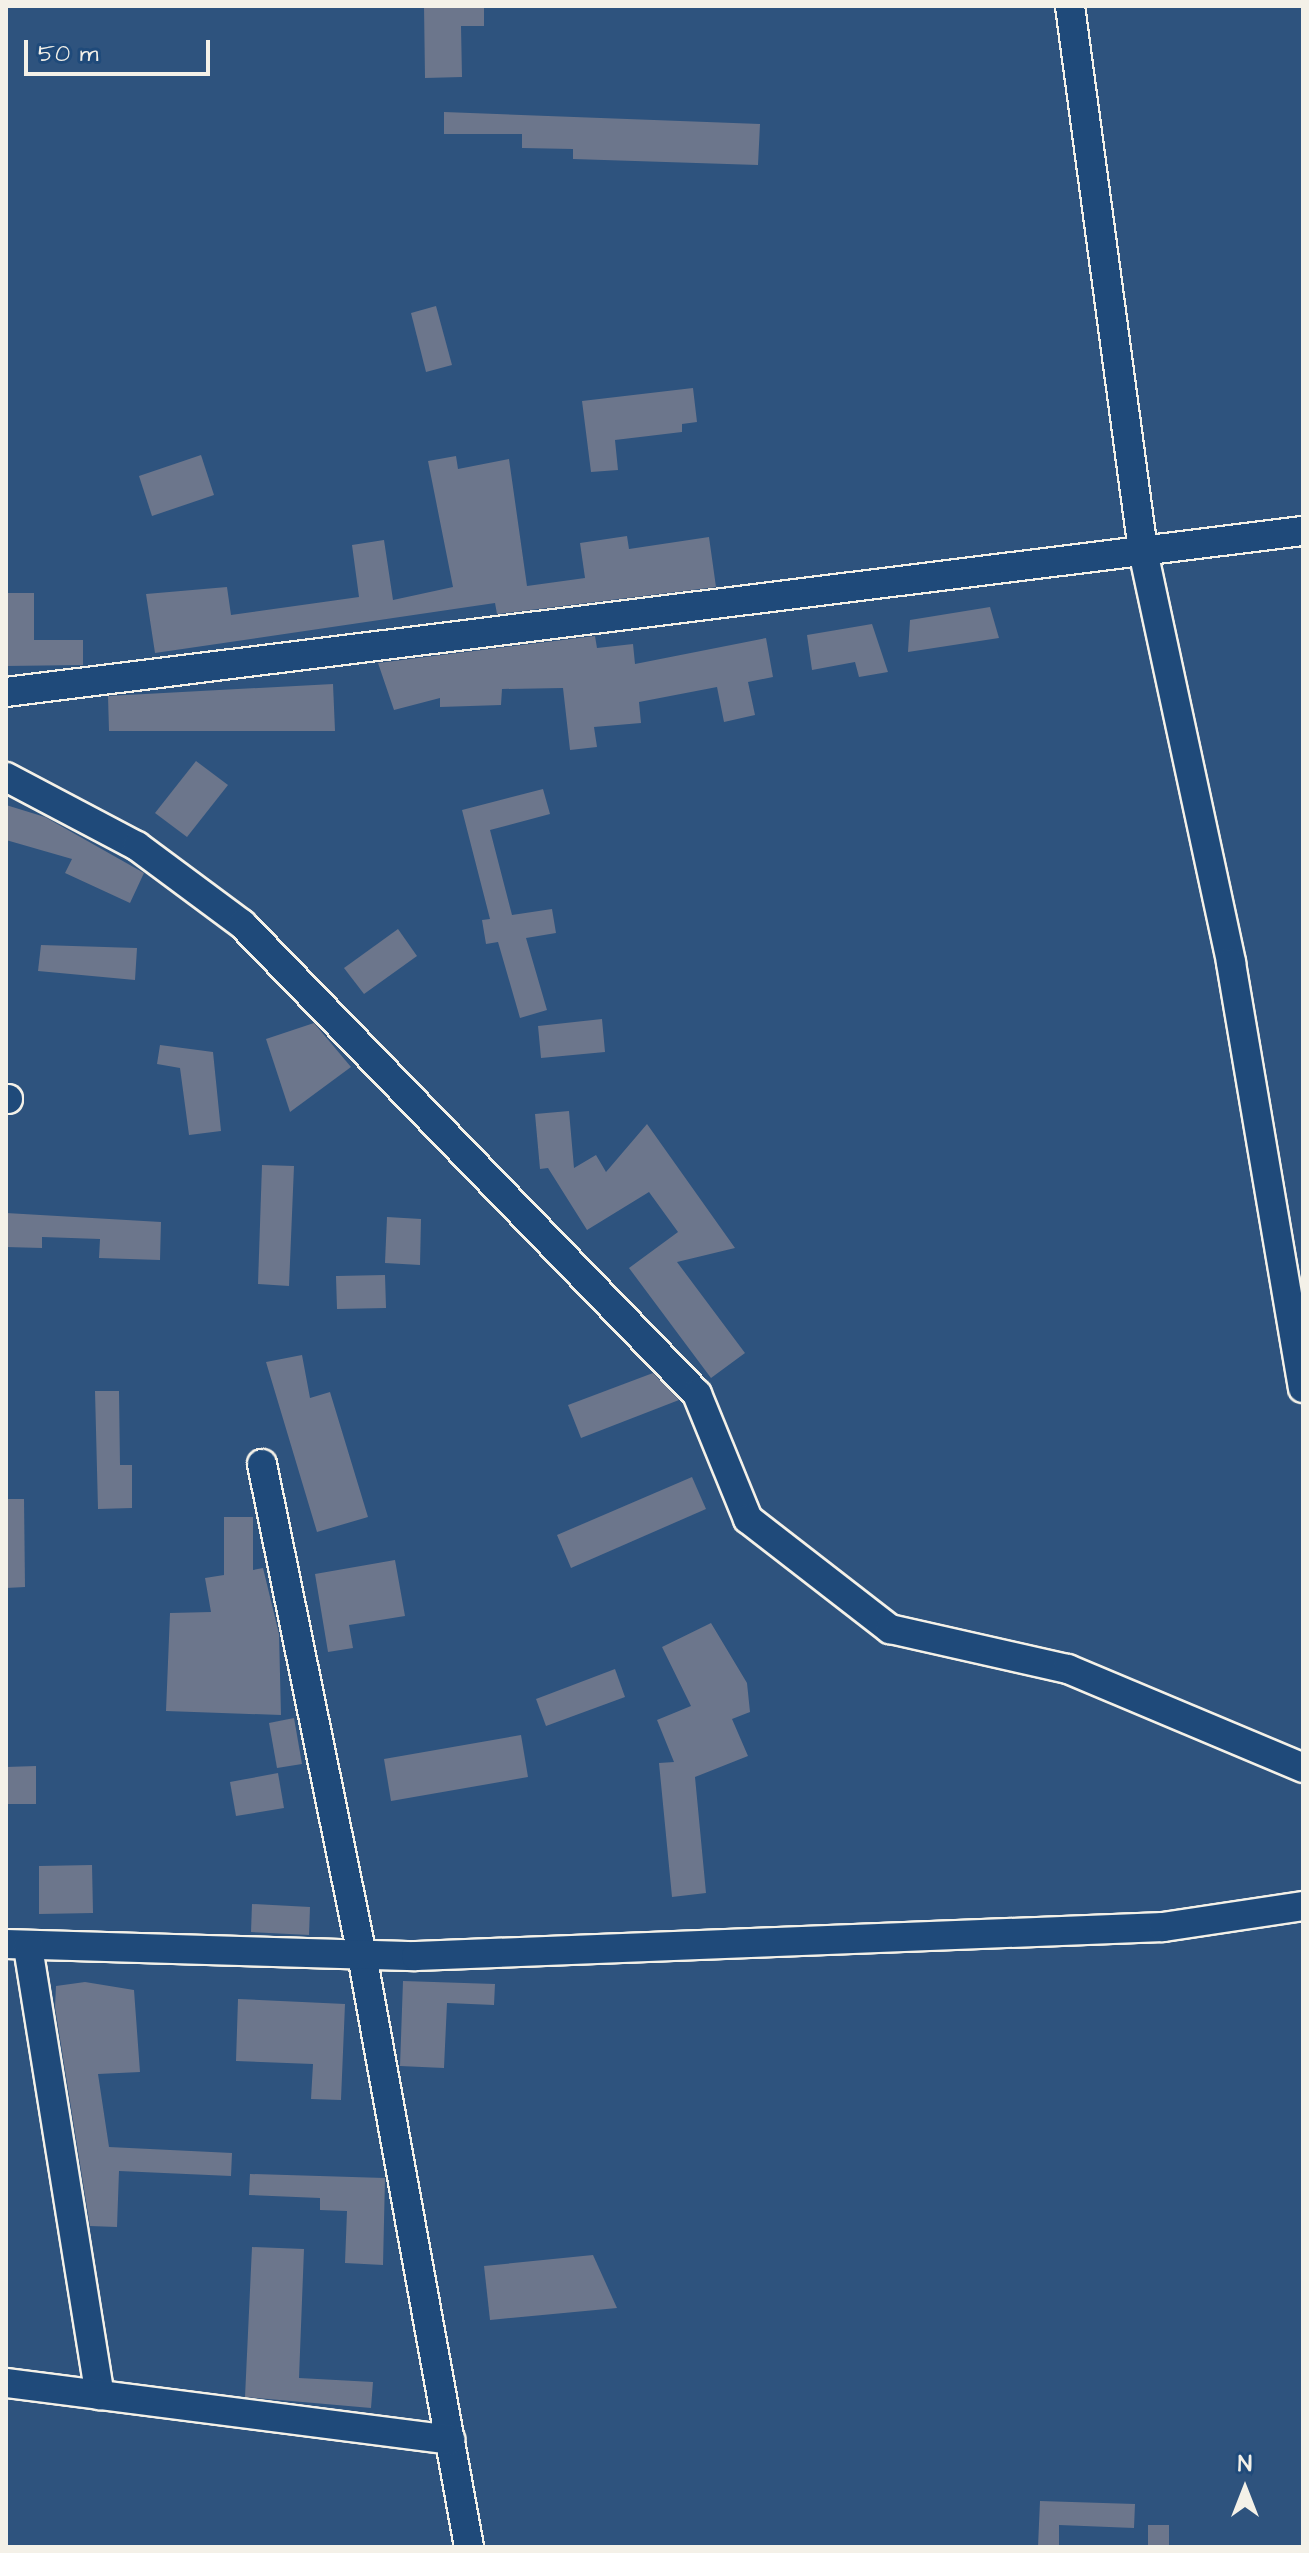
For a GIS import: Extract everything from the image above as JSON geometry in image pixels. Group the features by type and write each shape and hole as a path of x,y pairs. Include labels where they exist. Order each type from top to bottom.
{"street":[{"path":"1070,6 1143,551 1231,963 1303,1388"},
{"path":"6,692 1303,531"},
{"path":"6,777 137,846 242,924 697,1394 748,1519 890,1629 1068,1669 1303,1768"},
{"path":"262,1464 362,1955 469,2547"},
{"path":"100,2395 17,1945 362,1955 1163,1927 1303,1906"},
{"path":"6,2383 450,2440"}],"building":[{"path":"424,6 484,6 484,26 461,26 462,77 425,78"},
{"path":"444,112 760,124 758,165 573,159 573,149 522,148 522,134 444,134"},
{"path":"436,306 452,365 426,372 411,313"},
{"path":"693,388 697,422 682,424 682,432 615,440 618,470 591,472 582,401"},
{"path":"201,455 214,495 152,516 139,476"},
{"path":"456,456 458,469 509,459 527,586 585,578 580,543 627,536 629,549 709,537 716,587 497,614 495,603 155,653 146,594 227,587 231,615 359,597 352,545 384,540 393,600 453,587 428,461"},
{"path":"6,593 34,593 34,640 83,640 83,665 6,666"},
{"path":"990,607 999,638 908,652 910,620"},
{"path":"872,624 888,672 859,677 855,662 812,670 807,635"},
{"path":"595,636 597,648 633,644 635,664 766,638 773,677 748,682 755,715 724,722 717,687 639,702 641,723 594,727 597,747 570,750 563,688 502,689 501,705 440,707 440,698 394,710 378,663"},
{"path":"333,684 335,731 109,731 108,696"},
{"path":"196,761 228,785 187,837 155,813"},
{"path":"543,789 550,814 490,830 512,915 552,909 556,933 526,938 547,1010 520,1018 498,942 486,944 482,920 490,919 462,810"},
{"path":"6,805 45,817 144,873 130,903 65,873 72,859 6,840"},
{"path":"398,929 417,956 364,994 344,968"},
{"path":"41,945 137,948 135,980 38,971"},
{"path":"602,1019 605,1052 541,1058 538,1026"},
{"path":"314,1023 351,1067 290,1112 266,1039"},
{"path":"160,1045 213,1052 221,1131 189,1135 180,1068 157,1064"},
{"path":"569,1111 574,1168 596,1155 606,1172 647,1124 735,1248 677,1262 745,1353 711,1378 629,1268 678,1232 649,1192 587,1230 548,1168 540,1169 535,1114"},
{"path":"262,1165 294,1166 289,1286 258,1284"},
{"path":"6,1213 161,1222 160,1260 99,1258 100,1239 42,1237 42,1248 6,1247"},
{"path":"387,1217 421,1219 420,1265 385,1263"},
{"path":"385,1275 386,1308 337,1309 336,1276"},
{"path":"302,1355 310,1398 330,1392 368,1517 317,1532 266,1362"},
{"path":"653,1373 679,1400 581,1438 568,1405"},
{"path":"95,1391 119,1391 120,1465 132,1465 132,1508 98,1509"},
{"path":"692,1477 706,1509 571,1568 557,1535"},
{"path":"6,1499 24,1499 25,1587 6,1588"},
{"path":"224,1517 253,1517 253,1570 263,1568 279,1634 281,1715 166,1711 170,1613 211,1612 205,1578 224,1575"},
{"path":"395,1560 405,1616 349,1625 353,1648 328,1652 315,1574"},
{"path":"711,1623 747,1683 750,1712 732,1719 748,1756 695,1777 706,1893 672,1897 659,1763 674,1762 657,1720 691,1706 662,1647"},
{"path":"615,1669 625,1697 546,1726 536,1699"},
{"path":"294,1718 302,1764 277,1768 269,1723"},
{"path":"521,1735 528,1777 391,1801 384,1759"},
{"path":"36,1766 36,1804 6,1804 6,1767"},
{"path":"278,1773 284,1808 236,1816 230,1782"},
{"path":"92,1865 93,1913 39,1914 39,1866"},
{"path":"252,1904 310,1907 309,1935 251,1932"},
{"path":"403,1981 495,1984 494,2005 447,2003 444,2068 400,2066"},
{"path":"85,1982 134,1990 140,2072 98,2074 109,2147 232,2153 231,2176 119,2171 117,2227 90,2226 55,2007 56,1986"},
{"path":"238,1999 345,2004 341,2100 311,2099 313,2064 236,2061"},
{"path":"250,2174 385,2178 383,2265 345,2263 347,2211 320,2210 320,2198 249,2195"},
{"path":"252,2247 304,2249 299,2378 373,2382 371,2408 245,2397"},
{"path":"593,2255 617,2308 490,2320 484,2266"},
{"path":"1040,2501 1135,2504 1134,2528 1059,2525 1059,2547 1038,2547"},
{"path":"1148,2525 1169,2525 1169,2547 1148,2547"}]}
